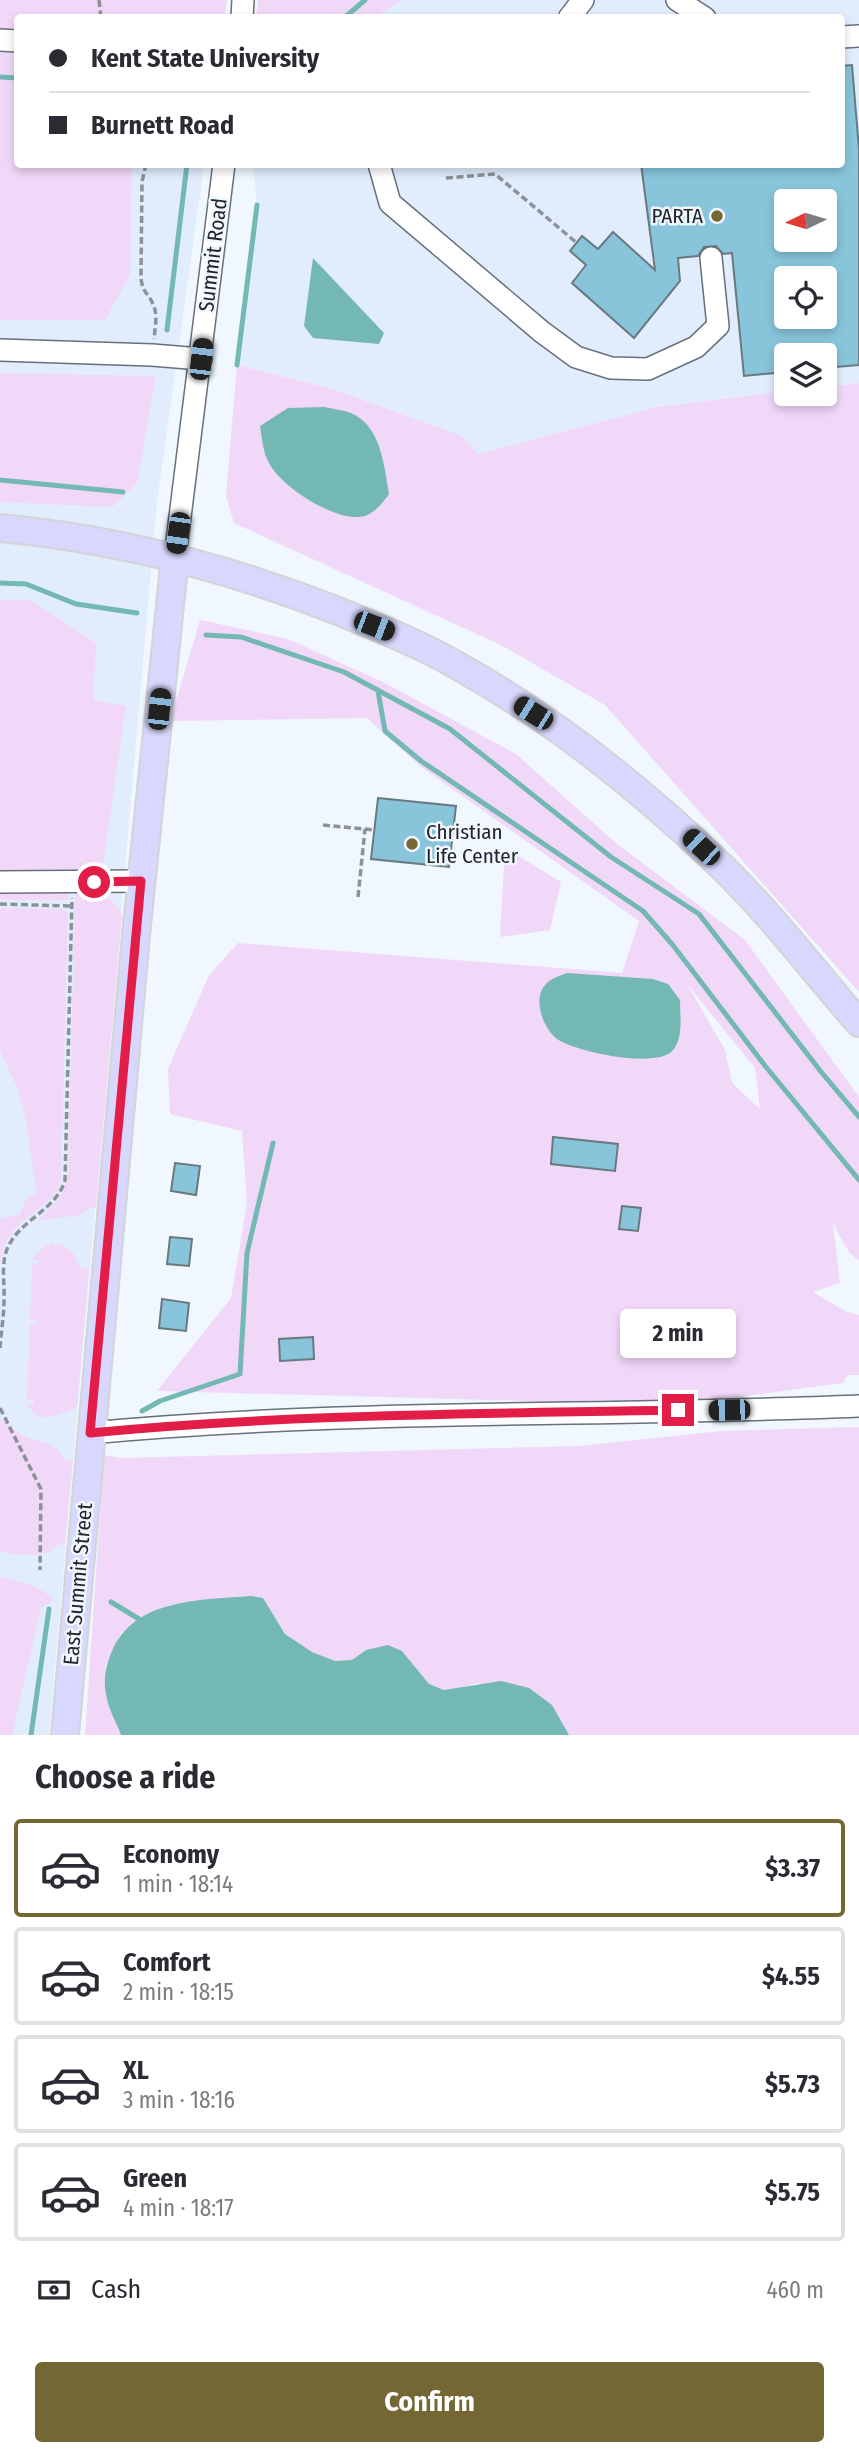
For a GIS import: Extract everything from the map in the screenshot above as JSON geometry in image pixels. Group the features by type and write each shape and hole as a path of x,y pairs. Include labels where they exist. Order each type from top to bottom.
{"main road":[{"path":"0,528 98,541 175,557 285,590 397,634 461,667 552,725 646,798 722,866 859,1023"},
{"name":"Summit Road","path":"90,1433 141,881 175,557"},
{"name":"East Summit Street","path":"65,1735 90,1433"}],"street":[{"path":"572,14 583,0"},
{"path":"677,0 699,14"},
{"name":"Summit Road","path":"175,557 225,168"},
{"path":"380,168 390,203 542,332 576,357 611,368 648,369 696,347 718,326 711,258"},
{"path":"0,350 201,359"},
{"path":"0,882 141,881"},
{"path":"90,1433 171,1425 313,1418 859,1406"}],"path":[{"path":"145,168 142,182 141,279 143,292 153,304 156,317 154,338"},
{"path":"446,178 495,174 577,243"},
{"path":"323,825 374,830"},
{"path":"358,897 365,829"},
{"path":"0,1348 4,1264 9,1245 23,1227 62,1191 65,1180 72,883"},
{"path":"0,904 71,906"},
{"path":"0,1408 41,1489 40,1570"}],"shaded area":[{"path":"0,0 227,0 225,14 14,14 14,168 204,168 157,502 49,1735 0,1735"},
{"path":"0,0 227,0 225,14 14,14 14,168 132,168 130,275 105,320 0,320"},
{"path":"258,0 401,0 380,14 256,14"},
{"path":"401,0 859,0 859,383 837,386 837,343 774,343 774,392 657,407 478,454 461,436 333,389 237,365 257,205 253,168 845,168 845,14 380,14"},
{"path":"313,258 384,333 379,344 313,338 304,326"},
{"path":"237,365 333,389 462,436 478,454 657,407 774,392 774,406 837,406 837,386 859,383 859,992 605,705 501,645 234,523 226,496"},
{"path":"0,373 156,376 137,483 112,507 0,502"},
{"path":"324,407 348,412 361,419 369,427 379,447 389,494 376,509 365,516 340,514 311,502 285,483 267,459 260,426 288,408"},
{"path":"0,600 30,600 96,643 93,700 126,706 102,871 0,870"},
{"path":"200,620 288,639 383,682 516,754 617,844 745,940 859,1097 859,1261 849,1252 833,1224 840,1283 813,1292 847,1312 859,1315 859,1375 848,1375 843,1383 679,1405 157,1391 231,1298 247,1203 242,1131 170,1114 168,1069 209,975 238,943 622,973 639,921 420,766 367,718 170,721","holes":["687,984 755,1068 760,1109 732,1083 725,1050"]},
{"path":"505,848 561,882 550,930 500,937"},
{"path":"0,891 68,891 68,900 0,900"},
{"path":"75,892 108,898 122,915 96,1208 90,1208 81,1215 37,1221 61,1194 68,1173"},
{"path":"0,908 61,909 68,913 61,1181 50,1199 10,1235 3,1249 0,1266 0,1218 20,1214 27,1196 37,1194 26,1121 17,1087 0,1051"},
{"path":"567,973 653,979 668,984 680,1000 680,1028 675,1047 662,1057 632,1058 580,1049 557,1039 543,1019 540,995 548,982"},
{"path":"55,1243 54,1248 58,1244 70,1249 79,1267 89,1270 77,1408 44,1417 38,1416 28,1405 34,1403 34,1400 27,1400 30,1324 37,1324 36,1320 30,1320 32,1263 39,1265 39,1261 32,1259 44,1246"},
{"path":"0,1418 24,1436 52,1446 65,1461 73,1459 65,1544 45,1553 28,1555 0,1552"},
{"path":"859,1427 859,1735 569,1735 552,1705 477,1683 459,1689 444,1690 429,1684 402,1651 366,1650 353,1660 335,1661 312,1652 285,1634 263,1598 251,1596 170,1605 121,1633 105,1667 112,1714 121,1735 85,1735 104,1455 122,1458 579,1446 722,1431"},
{"path":"0,1577 36,1587 54,1600 41,1608 12,1735 0,1735"},
{"path":"251,1596 263,1598 285,1634 312,1652 335,1661 352,1660 366,1650 388,1645 402,1651 429,1684 444,1690 501,1681 529,1688 552,1705 569,1735 121,1735 108,1704 105,1683 110,1656 123,1634 153,1611 172,1605"}],"building":[{"name":"PARTA","path":"852,65 859,149 859,365 837,367 837,343 774,343 774,373 744,376 732,253 723,254 716,246 704,247 698,256 678,258 680,281 634,338 572,283 586,265 570,251 582,236 598,249 613,232 655,270 642,168 845,168 845,66"},
{"name":"Christian Life Center","path":"378,798 456,806 449,867 371,859"},
{"path":"553,1137 618,1144 615,1171 551,1164"},
{"path":"175,1163 200,1166 196,1195 171,1191"},
{"path":"622,1206 641,1208 638,1231 619,1229"},
{"path":"170,1237 192,1239 189,1266 167,1264"},
{"path":"162,1299 189,1303 186,1331 159,1328"},
{"path":"313,1337 314,1359 280,1361 279,1339"}],"waterway":[{"path":"349,14 365,0"},
{"path":"0,77 14,78"},
{"path":"167,330 187,168"},
{"path":"237,365 257,205"},
{"path":"0,480 123,492"},
{"path":"0,583 26,584 76,604 137,613"},
{"path":"206,635 241,637 344,672 450,729 611,857 699,914 859,1117"},
{"path":"378,691 385,731 421,761 643,911 859,1180"},
{"path":"142,1411 160,1401 240,1374 247,1253 273,1143"},
{"path":"111,1602 139,1619"},
{"path":"31,1735 49,1609"}],"place":[{"name":"PARTA","path":"717,216"},
{"name":"Christian Life Center","path":"412,844"}],"route":[{"path":"94,882 141,881 90,1433 171,1425 313,1418 678,1410"}]}
